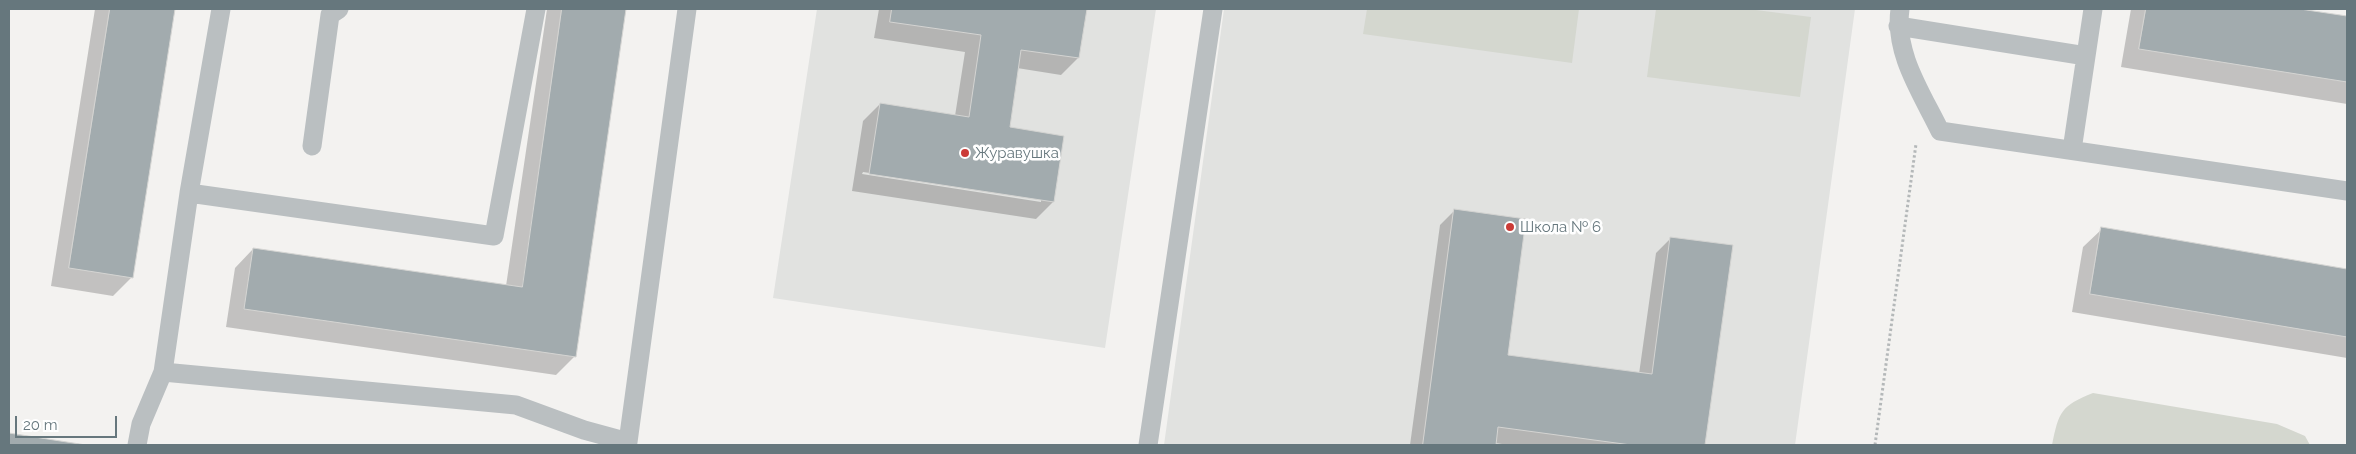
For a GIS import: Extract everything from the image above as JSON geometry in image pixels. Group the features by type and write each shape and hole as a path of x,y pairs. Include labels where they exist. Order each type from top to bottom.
{"lane":[{"path":"137,445 141,424 163,372 189,193 221,9"},
{"path":"312,146 330,15 339,9"},
{"path":"189,193 494,236 536,9"},
{"path":"163,372 516,405 584,430 628,442 687,9"},
{"path":"1148,445 1213,9"},
{"path":"2072,150 2093,9"},
{"path":"2086,56 1899,18 1905,61 1940,131 2347,191"}],"path":[{"path":"1875,445 1923,96"}],"shaded area":[{"name":"Журавушка","path":"817,9 1156,9 1105,348 773,298"},
{"name":"Школа № 6","path":"1224,9 1855,9 1795,445 1164,445"},
{"path":"1367,9 1579,9 1572,63 1363,34"},
{"path":"1656,9 1748,9 1811,17 1800,97 1647,77"},
{"path":"2093,393 2277,424 2305,436 2310,445 2052,445 2057,424 2063,411 2074,402"}],"building":[{"path":"110,9 175,9 133,278 69,268"},
{"path":"562,9 626,9 576,357 244,309 253,248 522,287"},
{"path":"892,9 1087,9 1079,58 1021,50 1010,127 1064,136 1054,202 869,174 880,103 969,117 981,35 890,22"},
{"path":"2146,9 2300,9 2347,16 2347,82 2139,49"},
{"path":"1454,209 1526,219 1508,355 1652,374 1670,237 1733,245 1705,445 1631,445 1498,427 1496,445 1423,445"},
{"path":"2101,227 2347,269 2347,337 2090,294"},
{"path":"9,433 86,445 9,445"}],"place":[{"name":"Журавушка","path":"965,153"},
{"name":"Школа № 6","path":"1510,227"}]}
